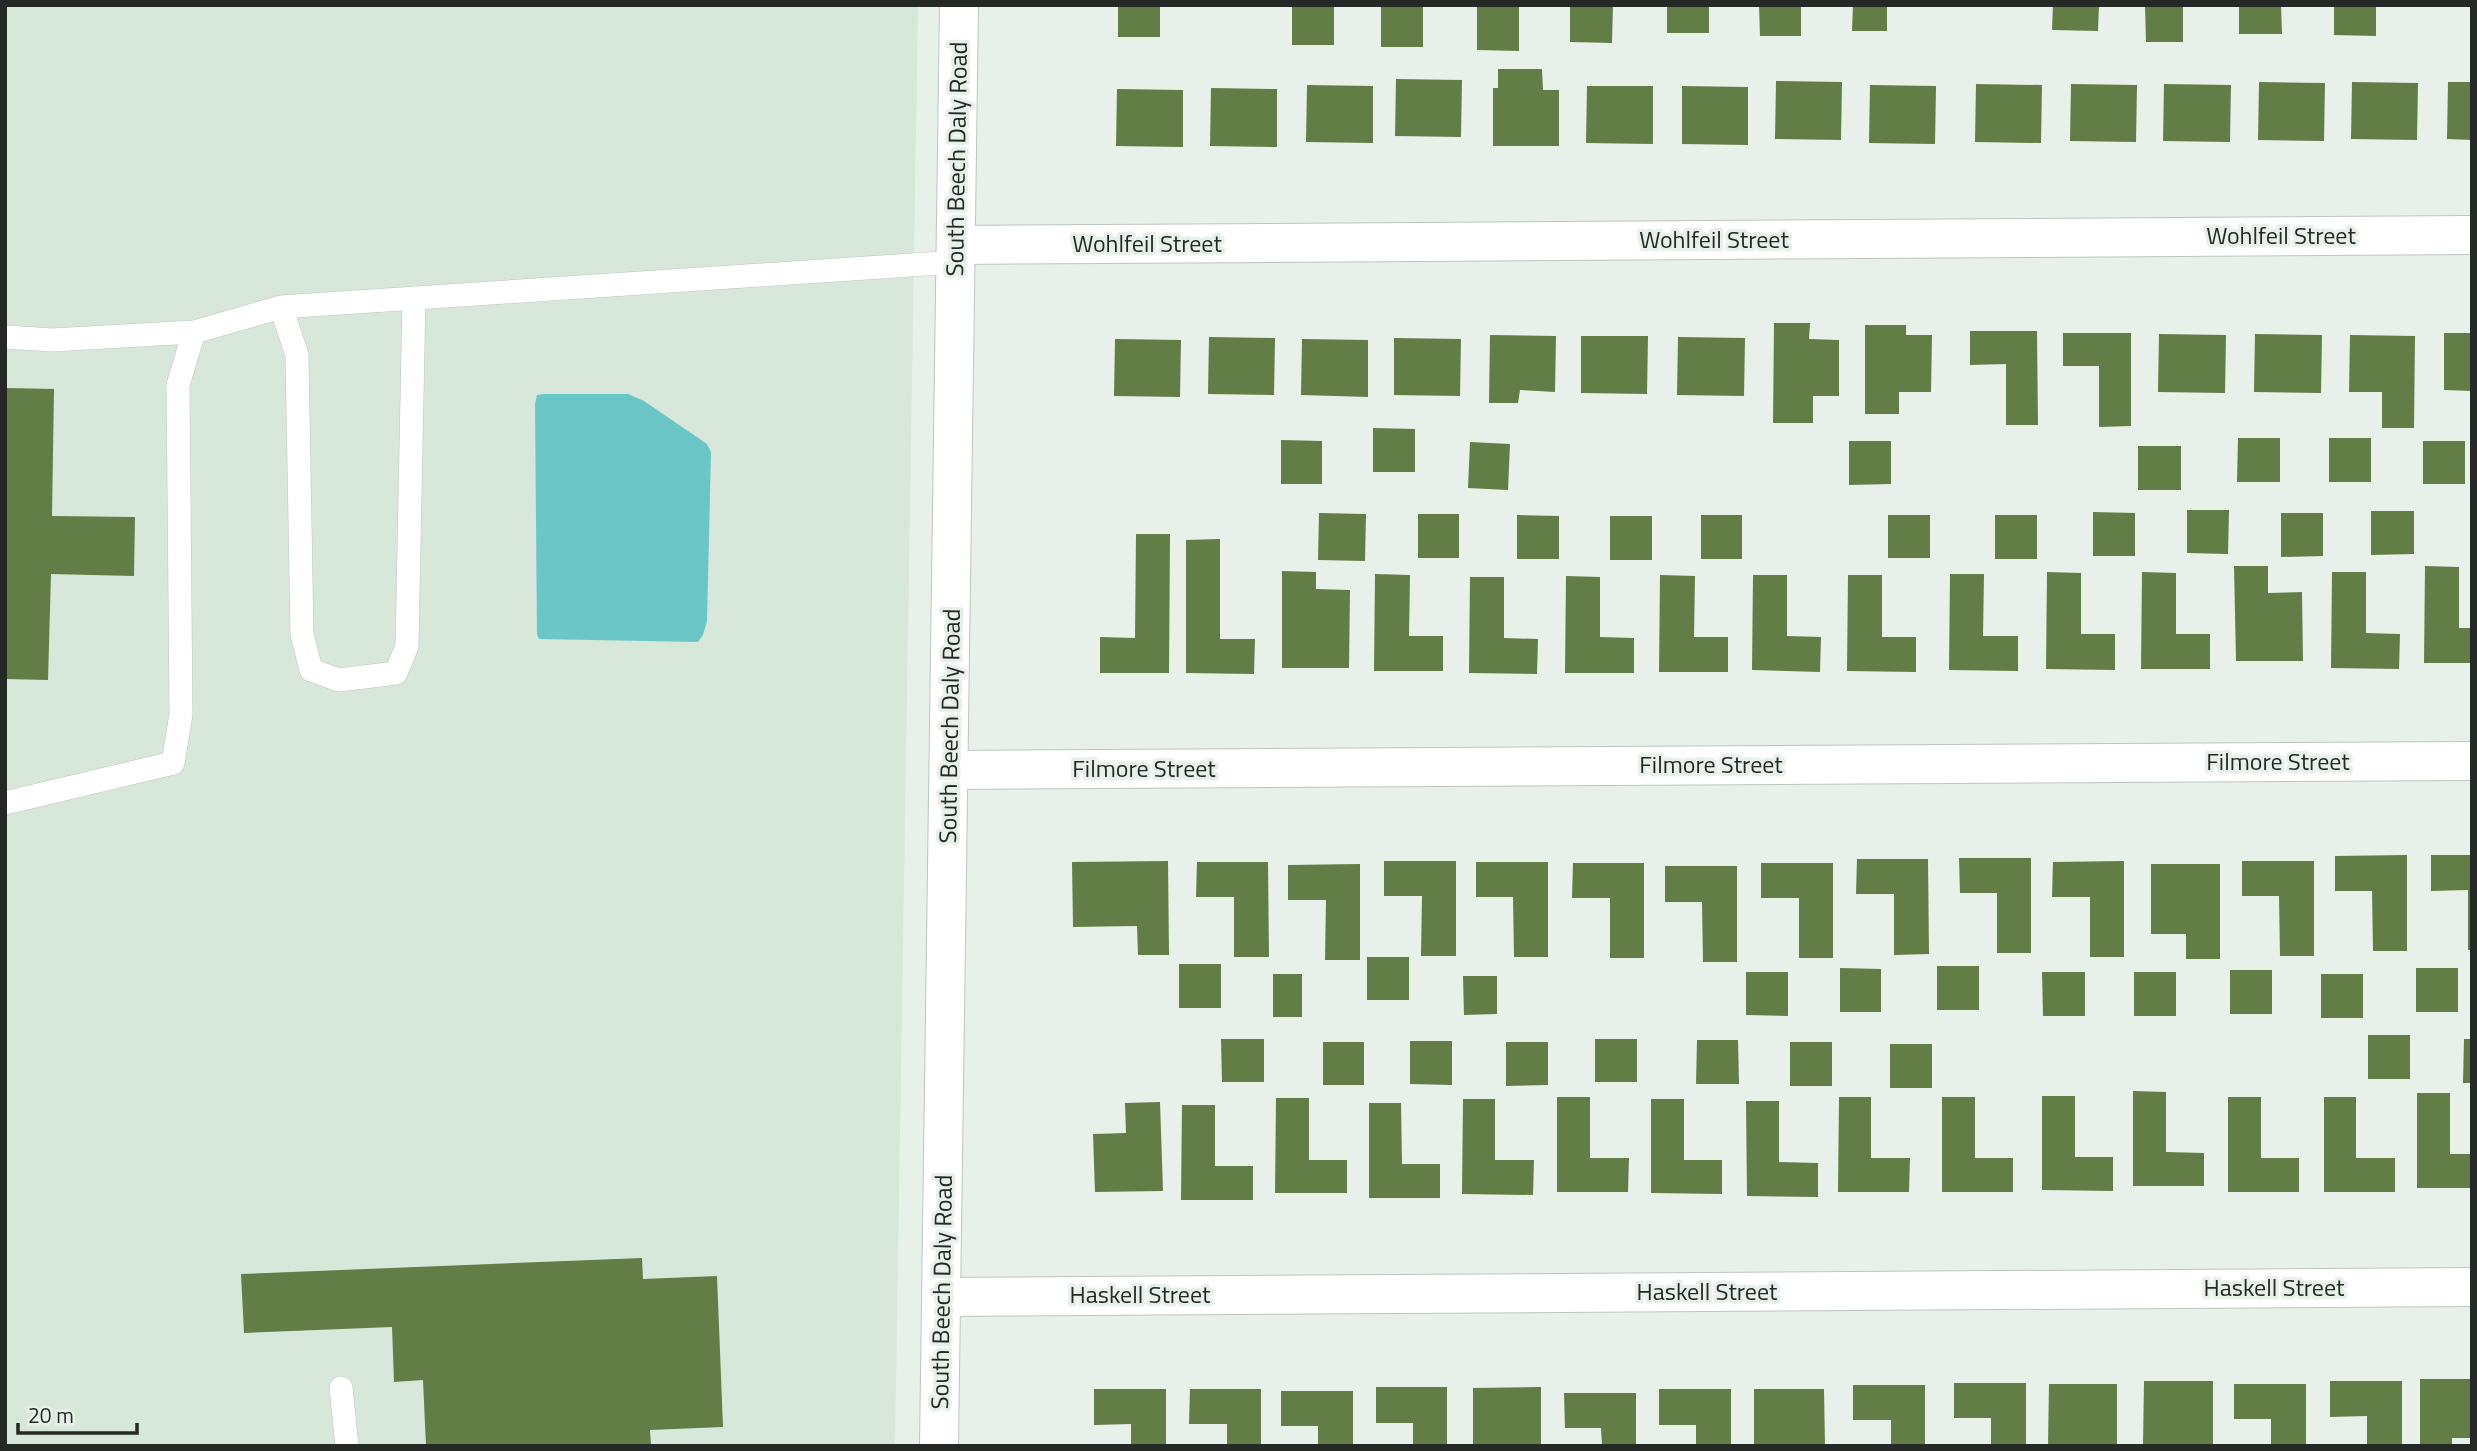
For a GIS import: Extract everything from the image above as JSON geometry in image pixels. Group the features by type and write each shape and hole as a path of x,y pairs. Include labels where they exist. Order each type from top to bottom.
{"street":[{"name":"South Beech Daly Road","path":"939,1446 959,5"},
{"name":"Wohlfeil Street","path":"956,254 2472,235"},
{"name":"Filmore Street","path":"949,770 2472,761"},
{"name":"Haskell Street","path":"942,1297 2472,1287"}],"lane":[{"path":"5,337 52,340 194,332 281,307 956,254"},
{"path":"281,307 297,355 302,634 311,670 339,680 396,673 407,646 414,298"},
{"path":"5,803 173,763 181,714 178,385 194,332"},
{"path":"341,1388 347,1446"}],"shaded area":[{"path":"5,5 918,5 895,1446 5,1446"}],"water":[{"path":"628,394 644,401 707,444 711,452 707,621 698,642 539,639 535,404 537,395"}],"building":[{"path":"1118,5 1160,5 1160,37 1118,37"},
{"path":"1292,5 1334,5 1334,45 1292,45"},
{"path":"1381,5 1423,5 1423,47 1381,47"},
{"path":"1570,5 1613,5 1612,43 1570,42"},
{"path":"1667,5 1709,5 1709,33 1667,33"},
{"path":"1759,5 1801,5 1801,36 1760,36"},
{"path":"1853,5 1887,5 1887,31 1852,31"},
{"path":"2053,5 2099,5 2098,31 2052,30"},
{"path":"2145,5 2183,5 2183,42 2146,42"},
{"path":"2239,5 2281,5 2282,34 2239,34"},
{"path":"2334,5 2376,5 2376,36 2334,35"},
{"path":"1477,7 1519,7 1519,51 1477,50"},
{"path":"1498,69 1542,69 1543,90 1559,90 1559,146 1493,146 1493,88 1498,88"},
{"path":"1396,79 1462,80 1461,137 1395,136"},
{"path":"1776,81 1842,82 1841,140 1775,139"},
{"path":"2259,82 2325,83 2324,141 2258,140"},
{"path":"2352,82 2418,83 2417,140 2351,139"},
{"path":"2448,82 2472,82 2472,140 2447,139"},
{"path":"1976,84 2042,85 2041,143 1975,142"},
{"path":"2071,84 2137,85 2136,142 2070,141"},
{"path":"2164,84 2231,85 2230,142 2163,141"},
{"path":"1307,85 1373,86 1373,143 1306,142"},
{"path":"1870,85 1936,86 1935,144 1869,143"},
{"path":"1587,86 1653,86 1653,144 1586,143"},
{"path":"1682,86 1748,87 1748,145 1682,144"},
{"path":"1211,88 1277,89 1277,147 1210,146"},
{"path":"1117,89 1183,90 1183,147 1116,146"},
{"path":"1774,323 1810,323 1809,339 1839,340 1839,396 1813,396 1813,423 1773,423"},
{"path":"1865,325 1906,325 1906,335 1932,335 1931,392 1899,392 1899,414 1865,414"},
{"path":"1970,331 2037,331 2038,425 2006,425 2006,364 1970,365"},
{"path":"2063,333 2131,333 2131,426 2099,427 2099,366 2063,366"},
{"path":"2444,333 2472,333 2472,391 2444,390"},
{"path":"2159,334 2226,335 2225,393 2158,392"},
{"path":"2255,334 2322,335 2321,393 2254,392"},
{"path":"1490,335 1556,336 1555,392 1520,390 1518,403 1489,403"},
{"path":"2350,335 2415,336 2414,428 2382,428 2382,392 2349,392"},
{"path":"1581,336 1648,336 1647,394 1581,393"},
{"path":"1209,337 1275,338 1274,395 1208,394"},
{"path":"1678,337 1745,338 1744,396 1677,395"},
{"path":"1394,338 1461,339 1460,396 1394,395"},
{"path":"1115,339 1181,340 1180,397 1114,396"},
{"path":"1302,339 1368,340 1368,397 1301,395"},
{"path":"5,388 54,389 52,516 135,517 134,576 51,574 48,680 5,679"},
{"path":"1373,428 1415,429 1415,472 1373,472"},
{"path":"2238,438 2280,438 2280,482 2237,482"},
{"path":"2329,438 2371,438 2371,482 2329,482"},
{"path":"1281,440 1322,441 1322,484 1281,484"},
{"path":"1849,441 1891,441 1891,484 1849,485"},
{"path":"2423,441 2465,441 2465,484 2423,484"},
{"path":"1470,442 1510,444 1508,490 1468,488"},
{"path":"2138,446 2181,446 2181,490 2138,490"},
{"path":"2187,510 2229,510 2228,554 2187,553"},
{"path":"2371,511 2414,511 2414,554 2371,555"},
{"path":"2093,512 2135,513 2135,556 2093,556"},
{"path":"1319,513 1366,514 1365,561 1318,560"},
{"path":"2281,513 2323,513 2323,556 2281,557"},
{"path":"1418,514 1459,514 1459,558 1418,558"},
{"path":"1517,515 1559,516 1559,559 1517,559"},
{"path":"1701,515 1742,515 1742,559 1701,559"},
{"path":"1888,515 1930,515 1930,558 1888,558"},
{"path":"1995,515 2037,515 2037,559 1995,559"},
{"path":"1610,516 1652,516 1652,560 1610,560"},
{"path":"1136,534 1170,534 1169,673 1100,673 1100,637 1135,638"},
{"path":"1220,539 1220,639 1255,639 1254,674 1186,673 1186,540"},
{"path":"2234,566 2268,566 2268,593 2302,592 2303,661 2236,661"},
{"path":"2425,566 2459,567 2459,628 2472,628 2472,663 2424,663"},
{"path":"1282,571 1316,572 1316,589 1350,590 1349,668 1282,668"},
{"path":"2047,572 2081,573 2081,634 2115,634 2115,670 2046,669"},
{"path":"2142,572 2176,573 2176,634 2210,634 2210,669 2141,669"},
{"path":"2332,572 2366,572 2366,633 2400,634 2399,669 2331,668"},
{"path":"1375,574 1410,575 1409,636 1443,636 1443,671 1374,671"},
{"path":"1950,574 1984,574 1983,636 2018,636 2018,671 1949,670"},
{"path":"1660,575 1695,576 1694,637 1728,637 1728,672 1659,672"},
{"path":"1753,575 1787,575 1787,636 1821,637 1820,672 1752,670"},
{"path":"1848,575 1882,575 1882,637 1916,637 1916,672 1847,671"},
{"path":"1566,576 1600,577 1600,637 1634,638 1634,673 1565,673"},
{"path":"1470,577 1504,577 1504,638 1538,639 1537,674 1469,673"},
{"path":"2407,855 2407,951 2373,951 2372,891 2335,891 2335,856"},
{"path":"2431,855 2472,855 2472,950 2468,950 2468,890 2431,891"},
{"path":"1959,858 2031,858 2031,953 1997,953 1997,893 1960,893"},
{"path":"1857,859 1928,859 1929,954 1894,955 1894,894 1856,894"},
{"path":"1168,861 1169,955 1138,955 1137,926 1073,927 1072,862"},
{"path":"1384,861 1456,861 1456,956 1421,956 1422,896 1384,896"},
{"path":"2124,861 2124,957 2090,957 2090,897 2052,897 2053,862"},
{"path":"2242,861 2314,861 2314,956 2280,956 2279,896 2242,896"},
{"path":"1197,862 1268,862 1269,957 1234,957 1234,897 1196,897"},
{"path":"1476,862 1548,862 1548,957 1514,957 1513,897 1476,897"},
{"path":"1573,863 1644,863 1644,958 1610,958 1610,898 1572,898"},
{"path":"1761,863 1833,863 1833,958 1799,958 1799,898 1761,898"},
{"path":"1360,864 1360,960 1325,960 1326,900 1288,900 1288,865"},
{"path":"2151,864 2220,864 2220,959 2186,959 2186,934 2151,934"},
{"path":"1665,866 1737,866 1737,962 1703,962 1702,902 1665,902"},
{"path":"1367,957 1409,957 1409,1000 1367,1000"},
{"path":"1179,964 1221,964 1221,1008 1179,1008"},
{"path":"1937,966 1979,966 1979,1010 1937,1010"},
{"path":"1840,968 1881,969 1881,1012 1840,1012"},
{"path":"2416,968 2458,968 2458,1012 2416,1012"},
{"path":"2230,970 2272,970 2272,1014 2230,1014"},
{"path":"1746,972 1788,972 1788,1016 1746,1015"},
{"path":"2042,972 2085,972 2085,1016 2043,1016"},
{"path":"2134,972 2176,972 2176,1016 2134,1016"},
{"path":"1273,974 1302,974 1302,1017 1273,1017"},
{"path":"2321,974 2363,974 2363,1018 2321,1018"},
{"path":"1463,976 1497,976 1497,1014 1464,1015"},
{"path":"2368,1035 2410,1035 2410,1079 2368,1079"},
{"path":"1221,1039 1264,1039 1264,1082 1222,1082"},
{"path":"1595,1039 1637,1039 1637,1082 1595,1082"},
{"path":"2464,1039 2472,1039 2472,1083 2463,1083"},
{"path":"1697,1040 1738,1040 1739,1084 1696,1084"},
{"path":"1410,1041 1452,1041 1452,1085 1410,1084"},
{"path":"1323,1042 1364,1042 1364,1085 1323,1085"},
{"path":"1506,1042 1548,1042 1548,1085 1506,1086"},
{"path":"1790,1042 1832,1042 1832,1086 1790,1086"},
{"path":"1890,1044 1932,1044 1932,1088 1890,1088"},
{"path":"2133,1091 2166,1092 2166,1152 2204,1153 2204,1186 2133,1186"},
{"path":"2417,1093 2450,1093 2450,1154 2472,1154 2472,1188 2417,1188"},
{"path":"2042,1096 2075,1096 2075,1157 2113,1157 2113,1191 2042,1190"},
{"path":"1557,1097 1590,1097 1590,1158 1629,1158 1628,1192 1557,1192"},
{"path":"1839,1097 1871,1097 1871,1158 1910,1158 1909,1192 1838,1192"},
{"path":"1942,1097 1975,1097 1975,1158 2013,1158 2013,1192 1942,1192"},
{"path":"2228,1097 2261,1097 2261,1158 2299,1158 2299,1192 2228,1192"},
{"path":"2324,1097 2356,1097 2356,1158 2395,1158 2395,1192 2324,1192"},
{"path":"1276,1098 1309,1098 1309,1160 1347,1160 1347,1193 1275,1193"},
{"path":"1463,1099 1495,1099 1495,1160 1534,1160 1533,1195 1462,1194"},
{"path":"1651,1099 1684,1099 1684,1160 1722,1160 1722,1194 1651,1193"},
{"path":"1746,1101 1779,1101 1779,1162 1818,1163 1818,1197 1747,1196"},
{"path":"1160,1102 1163,1191 1095,1192 1093,1134 1126,1133 1125,1103"},
{"path":"1369,1103 1401,1103 1402,1164 1440,1164 1440,1198 1369,1198"},
{"path":"1182,1105 1215,1105 1215,1166 1253,1166 1253,1200 1181,1200"},
{"path":"642,1258 643,1279 717,1276 723,1427 650,1430 651,1446 426,1446 423,1380 394,1382 392,1327 244,1333 241,1274"},
{"path":"2420,1379 2472,1379 2472,1438 2452,1438 2452,1446 2420,1446"},
{"path":"2144,1381 2213,1381 2213,1446 2143,1446"},
{"path":"2330,1381 2402,1381 2402,1446 2367,1446 2367,1416 2330,1417"},
{"path":"1954,1383 2026,1383 2026,1446 1991,1446 1991,1418 1954,1418"},
{"path":"2049,1384 2117,1384 2117,1446 2048,1446"},
{"path":"2234,1384 2306,1384 2306,1446 2271,1446 2271,1419 2234,1419"},
{"path":"1853,1385 1925,1385 1925,1446 1891,1446 1891,1420 1853,1420"},
{"path":"1376,1387 1447,1387 1447,1446 1413,1446 1413,1423 1376,1423"},
{"path":"1541,1387 1541,1446 1473,1446 1473,1388"},
{"path":"1094,1389 1166,1389 1166,1446 1131,1446 1131,1424 1094,1425"},
{"path":"1190,1389 1261,1389 1261,1446 1227,1446 1227,1424 1189,1424"},
{"path":"1659,1389 1731,1389 1731,1446 1696,1446 1696,1425 1659,1425"},
{"path":"1754,1389 1824,1389 1825,1446 1754,1446"},
{"path":"1281,1391 1353,1391 1353,1446 1318,1446 1318,1426 1281,1426"},
{"path":"1564,1393 1636,1393 1636,1446 1602,1446 1601,1428 1565,1428"}]}
